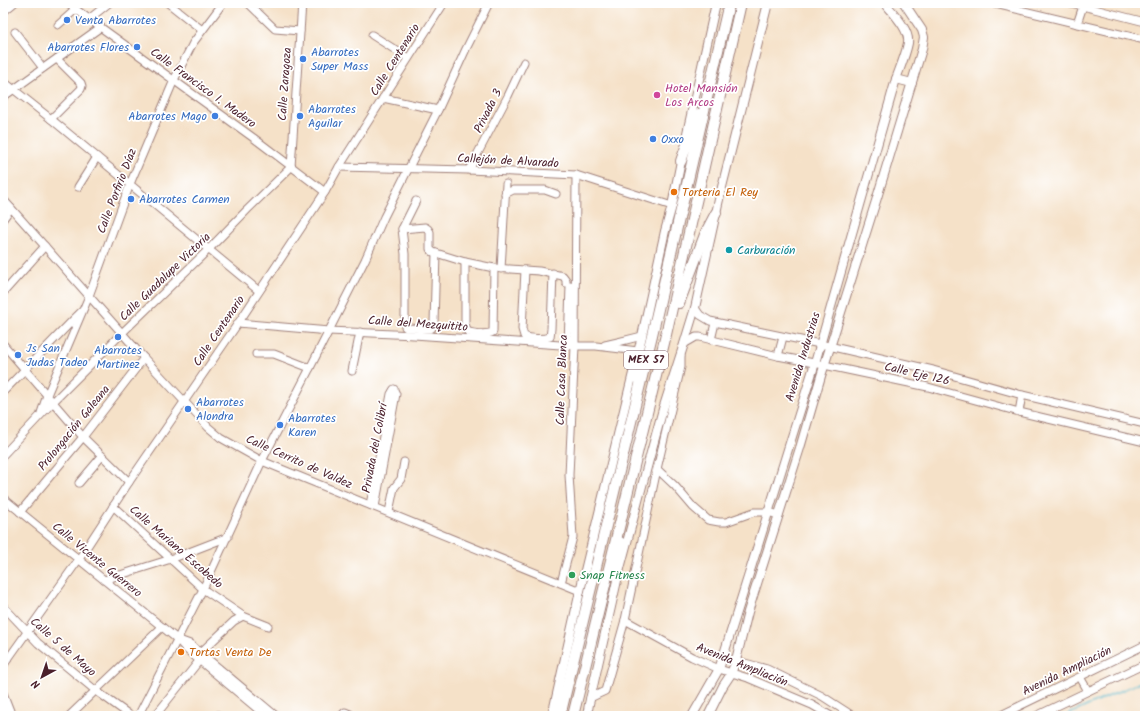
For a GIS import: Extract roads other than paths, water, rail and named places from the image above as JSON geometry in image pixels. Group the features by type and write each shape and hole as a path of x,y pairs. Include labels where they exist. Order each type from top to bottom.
{"highway":[{"name":"MEX 57","path":"560,716 637,397 729,3"},
{"name":"MEX 57","path":"574,716 665,339 741,3"},
{"path":"681,162 713,73"},
{"path":"665,339 706,232 716,213"},
{"path":"637,397 638,352"},
{"path":"618,576 622,515"}],"main road":[{"path":"552,716 580,591 672,206 716,3"},
{"path":"587,716 618,576 661,415 695,308 716,213 768,3"},
{"name":"Avenida Industrias","path":"692,716 719,670 820,344 908,42 906,32 885,3"},
{"name":"Avenida Industrias","path":"708,716 723,686 731,674 736,660 748,612 800,448 824,365 922,49 924,37 919,25 904,3"},
{"path":"896,79 912,83"},
{"path":"863,197 876,201"}],"street":[{"path":"3,12 14,3"},
{"name":"Calle Francisco I. Madero","path":"67,3 255,139 325,192"},
{"path":"90,19 109,3"},
{"path":"168,3 202,30"},
{"path":"248,3 275,29 300,31"},
{"name":"Calle Zaragoza","path":"291,167 302,3"},
{"name":"Calle Centenario","path":"3,666 79,559 129,482 238,323 325,192 339,167 444,3"},
{"path":"138,716 204,589 262,461 329,331 489,3"},
{"path":"990,3 1145,40"},
{"path":"1071,3 1145,22"},
{"name":"Calle Porfirio Díaz","path":"41,415 47,395 89,296 130,184 174,80 193,44 222,4"},
{"path":"1077,24 1083,6"},
{"path":"58,25 76,9"},
{"path":"3,97 101,27"},
{"path":"15,32 43,68"},
{"path":"372,35 408,58"},
{"path":"52,119 82,86 81,83 57,59"},
{"name":"Privada 3","path":"470,170 524,62"},
{"path":"3,81 52,119 259,291"},
{"path":"383,98 438,110"},
{"path":"78,187 97,157"},
{"name":"Calle Guadalupe Victoria","path":"3,454 122,333 291,167"},
{"name":"Callejón de Alvarado","path":"339,167 470,170 576,175 672,206"},
{"path":"433,251 465,262 498,268 538,271 555,274 559,280 570,285 576,175"},
{"path":"465,262 464,323 467,331 470,333 490,334 493,332 506,184"},
{"path":"505,194 513,190 545,190 556,194"},
{"name":"Calle Cerrito de Valdez","path":"3,199 184,402 221,438 262,461 580,591"},
{"path":"402,229 425,227 430,232 433,251 434,323 430,329 405,327 405,254 402,229 416,201"},
{"path":"3,219 11,208"},
{"path":"3,293 45,246"},
{"path":"525,270 522,329 524,336 527,337 550,337 555,274"},
{"name":"Calle Casa Blanca","path":"561,583 573,537 569,475 572,345 570,285"},
{"name":"Calle Eje 126","path":"695,308 700,315 710,321 933,370 1022,395 1145,424"},
{"path":"3,392 83,311"},
{"path":"711,340 715,322"},
{"name":"Calle del Mezquitito","path":"238,323 329,331 596,346 638,352"},
{"path":"352,371 360,332"},
{"name":"Calle del Mezquitito","path":"596,346 642,336"},
{"name":"Calle Eje 126","path":"684,344 696,337 700,337 778,356 928,387 1019,412 1145,442"},
{"path":"778,356 784,337"},
{"path":"3,344 83,437 129,482"},
{"path":"256,354 274,354 310,368"},
{"path":"590,698 605,691 625,620 657,469 681,367 681,354"},
{"name":"Prolongación Galeana","path":"20,512 83,437 144,358"},
{"name":"Privada del Colibrí","path":"372,506 391,409 396,394 394,390"},
{"path":"1019,412 1022,395"},
{"path":"80,483 102,456"},
{"path":"388,512 394,488 401,479 404,462"},
{"path":"657,469 693,507 708,520 726,522 754,512 768,512 779,515"},
{"name":"Calle Vicente Guerrero","path":"3,498 177,639"},
{"name":"Calle Mariano Escobedo","path":"113,506 204,589 243,616 268,626"},
{"path":"104,580 171,559 228,537"},
{"name":"Calle 5 de Mayo","path":"5,611 38,643 95,690 131,716"},
{"path":"200,653 234,621 243,616"},
{"name":"Avenida Ampliación","path":"625,620 692,657 719,670 748,678 812,705 831,716"},
{"path":"69,716 162,627"},
{"path":"177,639 190,644 223,676 271,715"},
{"path":"177,639 199,661 223,676"},
{"name":"Avenida Ampliación","path":"999,716 1145,645"},
{"name":"Avenida Ampliación","path":"723,657 766,669 822,696 853,716"},
{"path":"155,716 199,661"},
{"path":"1036,716 1145,664"},
{"path":"1080,677 1088,691"},
{"path":"3,693 12,716"},
{"path":"341,716 345,712 353,716"}],"waterway":[{"path":"1065,716 1145,680"}],"place":[{"name":"Venta Abarrotes","path":"67,20"},
{"name":"Abarrotes Flores","path":"137,47"},
{"name":"Abarrotes Super Mass","path":"303,59"},
{"name":"Hotel Mansión Los Arcos","path":"657,95"},
{"name":"Abarrotes Mago","path":"215,116"},
{"name":"Abarrotes Aguilar","path":"300,116"},
{"name":"Oxxo","path":"653,139"},
{"name":"Torteria El Rey","path":"674,192"},
{"name":"Abarrotes Carmen","path":"131,199"},
{"name":"Carburación","path":"729,250"},
{"name":"Abarrotes Martinez","path":"118,337"},
{"name":"Js San Judas Tadeo","path":"18,355"},
{"name":"Abarrotes Alondra","path":"188,409"},
{"name":"Abarrotes Karen","path":"280,425"},
{"name":"Snap Fitness","path":"572,575"},
{"name":"Tortas Venta De","path":"181,652"}]}
